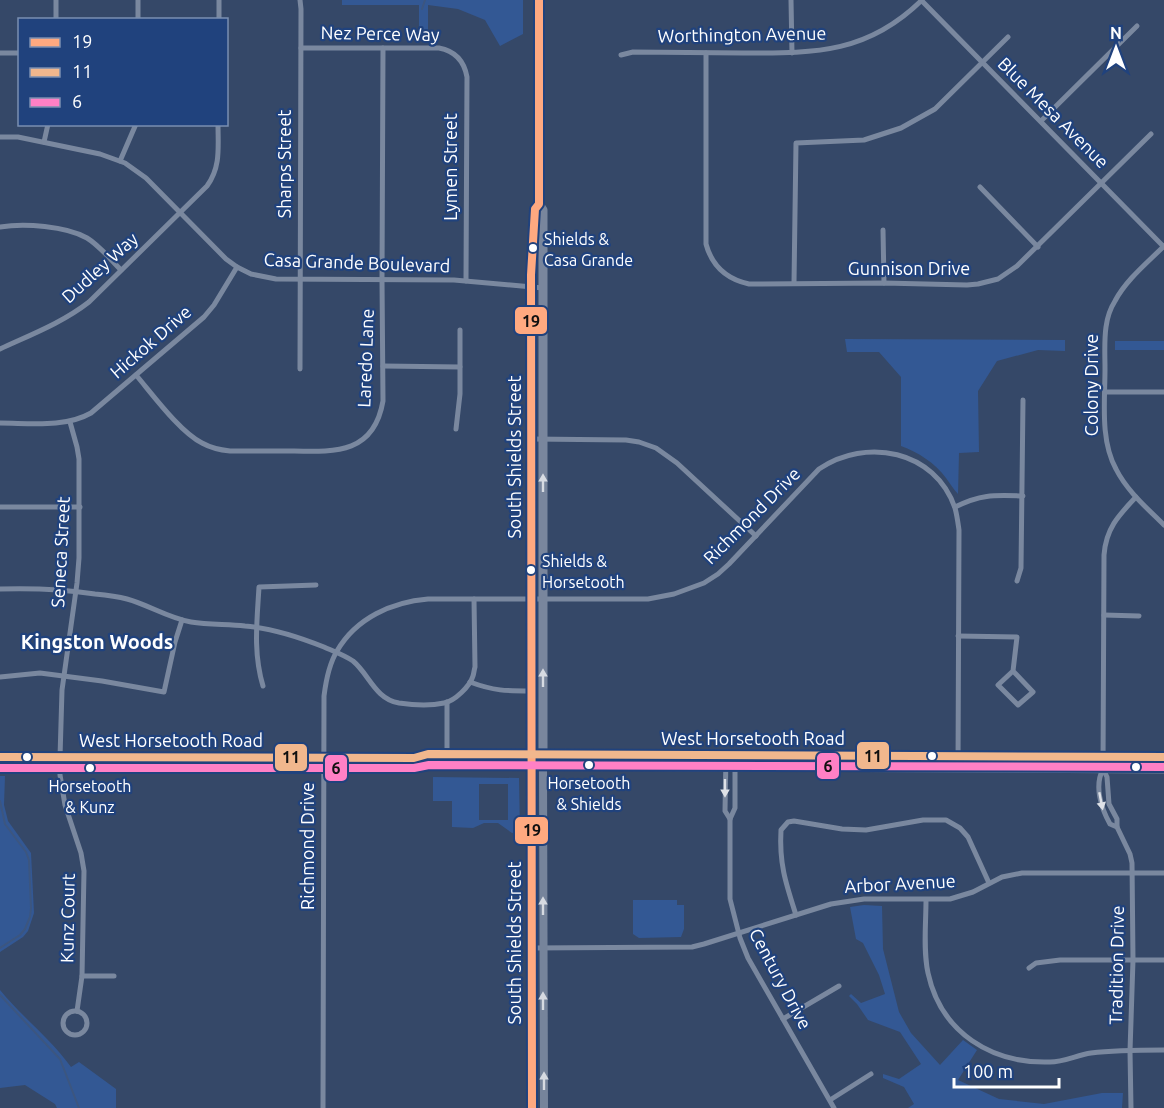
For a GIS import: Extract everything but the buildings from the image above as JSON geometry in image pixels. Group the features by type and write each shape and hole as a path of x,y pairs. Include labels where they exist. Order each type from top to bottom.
{"main road":[{"name":"South Shields Street","path":"539,0 539,204 543,210 544,1108"},
{"name":"South Shields Street","path":"532,1108 531,288 535,209 539,204"},
{"name":"West Horsetooth Road","path":"0,757 414,758 428,754 543,754 1164,757"},
{"name":"West Horsetooth Road","path":"414,758 436,765 1164,769"}],"street":[{"path":"56,0 56,18"},
{"path":"138,0 138,18"},
{"path":"219,0 219,18"},
{"name":"Sharps Street","path":"300,0 300,369"},
{"path":"791,0 792,53"},
{"name":"Worthington Avenue","path":"621,55 633,52 792,53 824,50 856,42 886,28 922,0"},
{"name":"Blue Mesa Avenue","path":"922,0 1164,247"},
{"path":"1041,121 1137,26"},
{"path":"794,283 796,143 864,140 919,120 935,109 1008,36"},
{"name":"Nez Perce Way","path":"301,48 439,48 447,49 457,56"},
{"name":"Laredo Lane","path":"136,375 182,429 210,447 230,451 328,452 352,446 361,441 373,428 383,401 383,48"},
{"path":"0,53 18,53"},
{"path":"706,53 705,237 709,254 720,269 713,275"},
{"name":"Lymen Street","path":"457,56 464,66 466,76 466,281"},
{"path":"44,142 48,126"},
{"path":"120,161 136,126"},
{"name":"Dudley Way","path":"0,350 77,311 207,186 215,173 218,159 218,126"},
{"name":"Gunnison Drive","path":"720,269 731,278 749,284 967,285 989,282 1009,273 1038,247 1151,134"},
{"name":"Casa Grande Boulevard","path":"0,137 18,137 44,142 100,154 120,161 146,178 226,259 237,267 264,278 466,281 543,288"},
{"path":"980,187 1038,247"},
{"path":"0,227 37,225 78,234 95,244 121,270"},
{"path":"883,230 884,283"},
{"name":"Colony Drive","path":"1164,247 1129,281 1114,302 1106,329 1105,392 1107,446 1115,468 1123,482 1164,525"},
{"name":"Hickok Drive","path":"70,422 91,413 204,317 237,267"},
{"path":"456,429 460,394 460,330"},
{"path":"383,366 460,367"},
{"path":"1105,392 1164,392"},
{"path":"1017,581 1022,568 1023,400"},
{"path":"0,423 70,422"},
{"name":"Seneca Street","path":"60,757 64,676 79,558 79,459 70,422"},
{"path":"532,439 626,440 656,448 677,463 756,536"},
{"name":"Richmond Drive","path":"323,1108 324,696 330,667 336,652 346,638 378,612 391,606 428,598 648,599 674,594 704,583 718,574 819,469 833,460 855,453 886,452 917,462 937,479 955,507"},
{"path":"958,768 959,531 955,507 970,500 992,495 1023,496"},
{"name":"Tradition Drive","path":"1131,1108 1132,873 1130,854 1117,827 1110,824 1101,806 1099,777 1103,769 1104,555 1107,536 1117,517 1136,497"},
{"path":"0,507 80,507"},
{"path":"262,686 256,649 259,587 316,585"},
{"path":"0,589 36,588 123,597 182,620 202,624 257,628 291,635 336,652 352,661 386,699 397,703 418,704 447,702 462,691 473,677 475,667 474,599"},
{"path":"1104,615 1139,616"},
{"path":"0,677 40,673 164,692 182,620"},
{"path":"958,636 1017,637 1013,671 998,685 1018,705 1033,692 1013,671"},
{"path":"470,682 487,689 531,691"},
{"path":"447,702 447,754"},
{"name":"Century Drive","path":"730,755 735,808 730,819 730,899 738,933 748,958 834,1108"},
{"name":"Century Drive","path":"730,755 724,811 730,819"},
{"name":"Kunz Court","path":"60,757 60,775 65,805 81,853 84,871 81,976 77,1011"},
{"path":"796,915 787,889 780,856 781,830 788,822 794,821 842,829 866,830 923,820 946,820 960,828 969,837 989,883"},
{"name":"Arbor Avenue","path":"531,948 692,947 831,904 864,899 944,900 973,892 1002,877 1022,873 1164,873"},
{"path":"926,900 926,958 931,985 948,1018 979,1046 1002,1057 1029,1062 1052,1062 1092,1053 1164,1050"},
{"path":"1029,968 1036,963 1059,960 1164,960"},
{"path":"81,976 114,976"},
{"path":"783,1019 839,986"},
{"name":"Kunz Court","path":"77,1011 84,1015 87,1024 85,1030 74,1035 65,1029 63,1022 66,1015 77,1011"},
{"path":"830,1100 871,1074"}],"shaded area":[{"path":"342,0 523,0 523,34 500,46 485,20 458,9 428,5 428,38 419,39 419,5 342,5"},
{"path":"845,339 1065,340 1065,351 1038,350 997,361 978,391 979,452 959,453 958,494 931,463 914,451 901,446 901,377 879,352 847,352"},
{"path":"1115,341 1164,341 1164,350 1115,350"},
{"path":"0,776 5,776 4,805 8,821 31,853 34,913 28,931 23,937 0,952"},
{"path":"433,777 519,778 520,832 512,833 498,823 484,823 473,828 452,827 452,801 433,801","holes":["479,784 508,784 508,820 479,820"]},
{"path":"633,900 677,900 677,905 684,905 684,929 681,937 639,938 633,934"},
{"path":"882,906 883,949 899,1012 911,1033 940,1065 963,1040 977,1050 958,1080 999,1099 1044,1104 1102,1093 1123,1093 1122,1108 908,1108 914,1104 904,1087 883,1078 883,1074 899,1079 921,1064 900,1032 868,1020 849,996 851,994 861,1003 885,994 879,975 863,943 856,939 850,907"},
{"path":"0,990 71,1067 79,1062 116,1089 116,1108 57,1108 55,1104 25,1085 0,1088"}],"waterway":[{"path":"422,9 425,0"},
{"path":"0,801 5,824 26,852 29,860 31,908 25,929 0,948"},
{"path":"0,995 60,1059 79,1108"}],"transit line":[{"name":"19","path":"532,1108 531,275 535,209 539,204 539,0"},
{"name":"11","path":"0,757 414,758 428,754 1164,757"},
{"name":"6","path":"0,768 414,768 429,765 1164,767"}],"place":[{"name":"Shields & Casa Grande","path":"533,248"},
{"name":"Shields & Horsetooth","path":"531,570"},
{"name":"Horsetooth & Shields","path":"589,765"},
{"name":"Horsetooth & Kunz","path":"90,768"}],"district":[{"name":"Kingston Woods","path":"97,642"}]}
